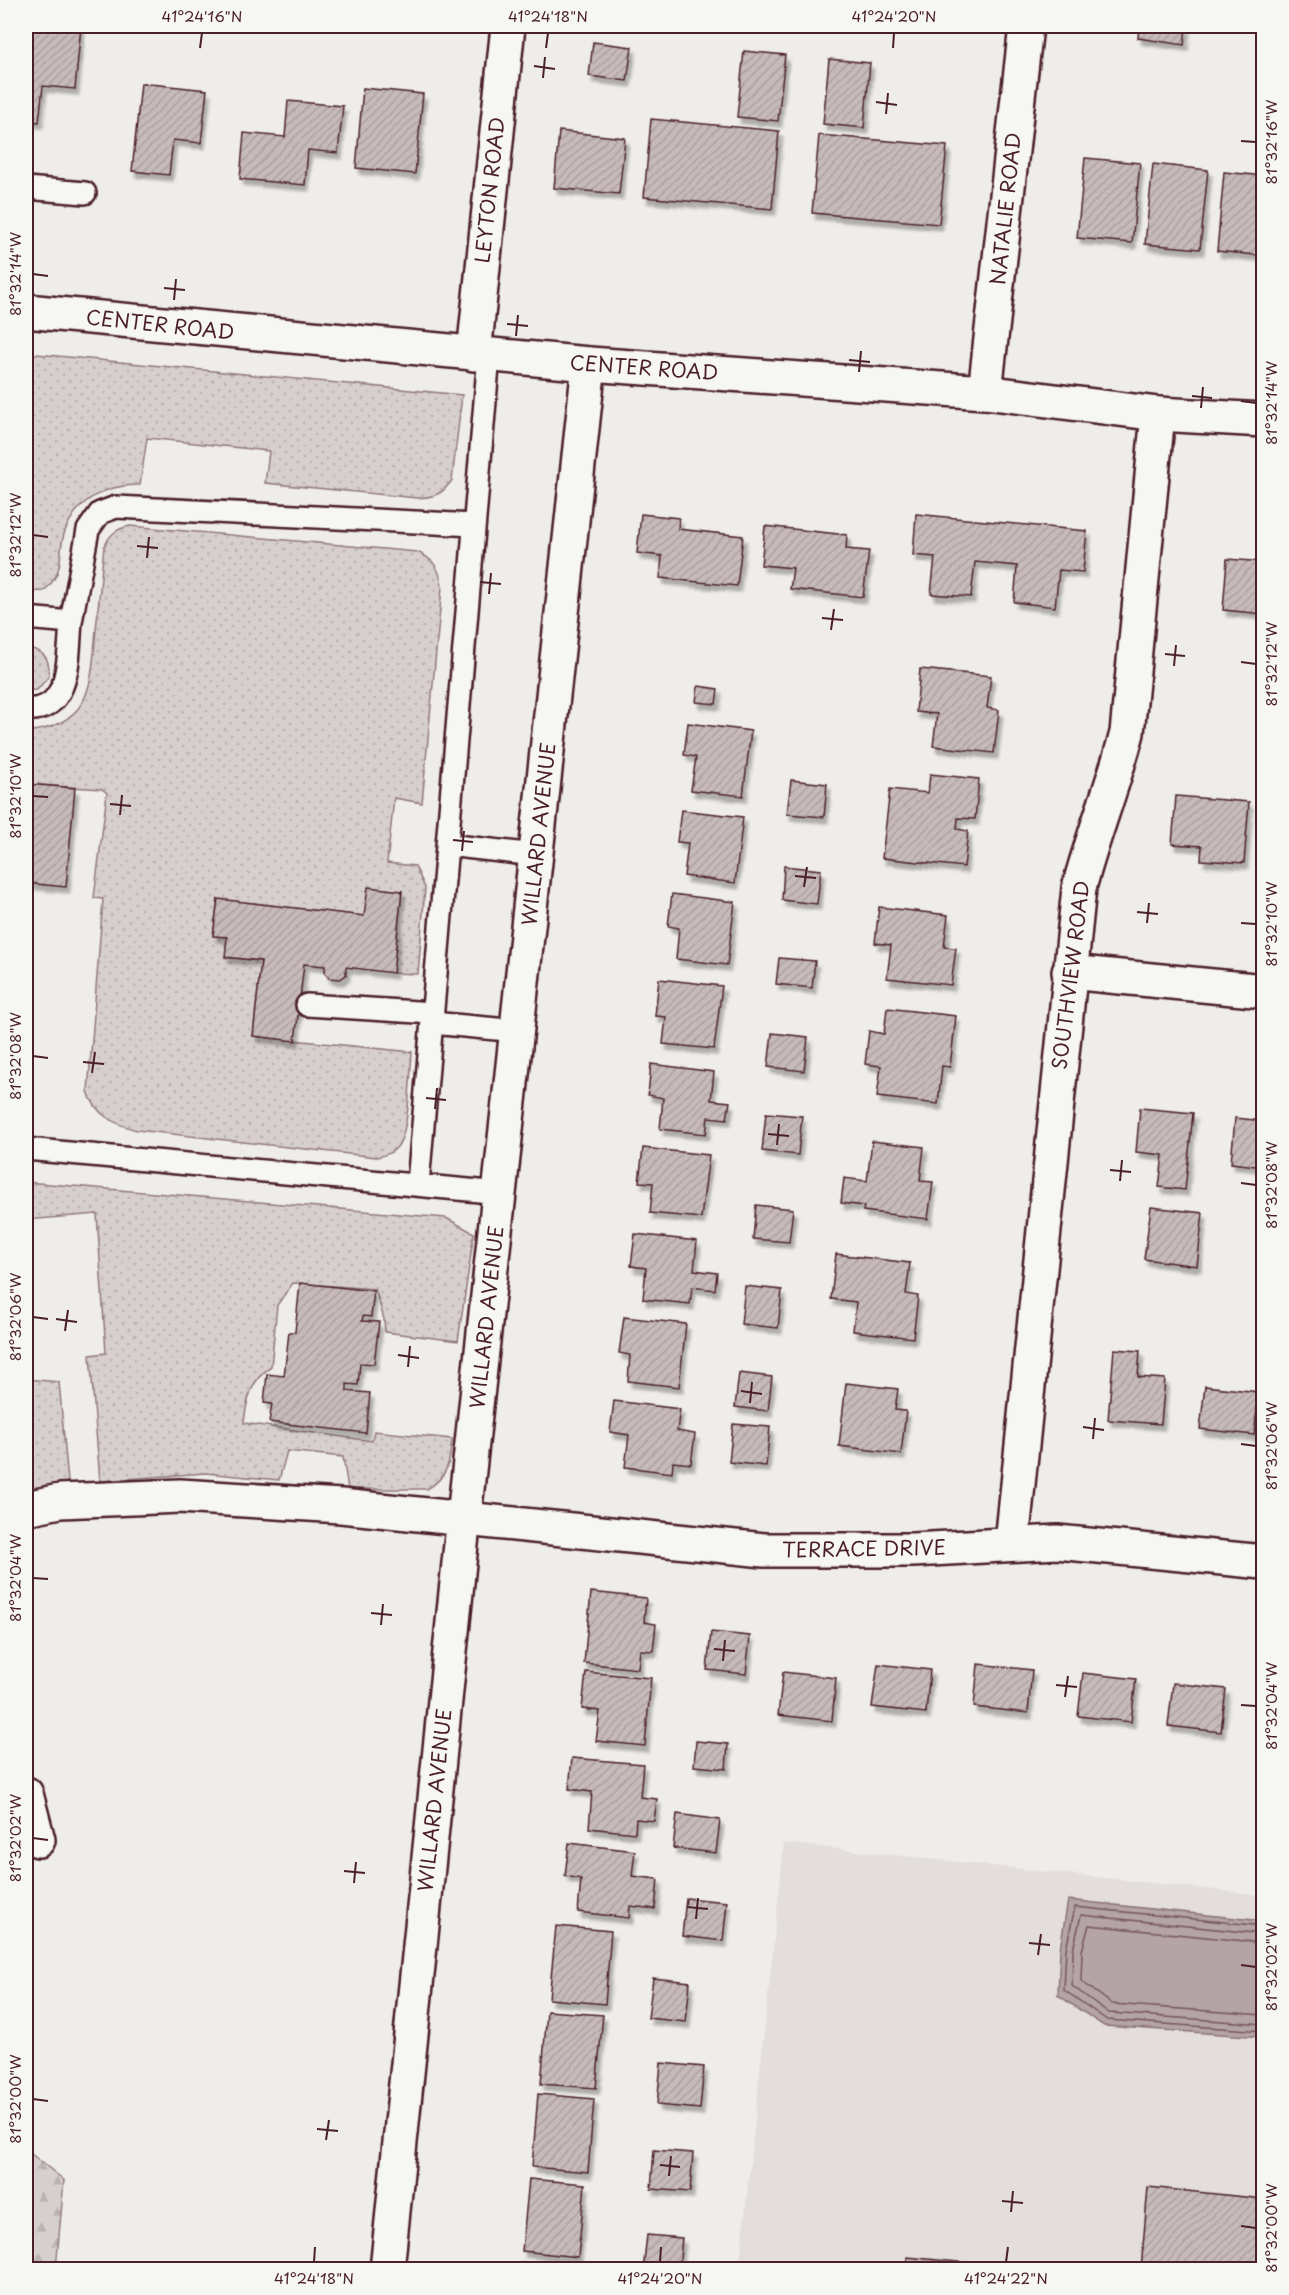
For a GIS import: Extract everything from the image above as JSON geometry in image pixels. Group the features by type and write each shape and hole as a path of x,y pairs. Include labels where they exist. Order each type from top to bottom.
{"street":[{"name":"LEYTON ROAD","path":"481,354 508,26"},
{"name":"NATALIE ROAD","path":"985,393 1026,26"},
{"name":"CENTER ROAD","path":"26,311 589,364 985,393 1158,414 1263,420"},
{"name":"WILLARD AVENUE","path":"387,2270 589,364"},
{"name":"SOUTHVIEW ROAD","path":"1012,1543 1079,888 1093,832 1113,783 1127,734 1158,414"},
{"path":"1069,972 1263,991"},
{"name":"TERRACE DRIVE","path":"26,1508 60,1501 180,1496 341,1506 764,1550 913,1550 1057,1542 1263,1562"},
{"path":"26,1794 38,1840"}],"lane":[{"path":"26,188 85,193"},
{"path":"418,1184 474,525 481,354"},
{"path":"26,709 38,710 54,700 65,682 71,622 88,530 100,513 116,507 474,525"},
{"path":"26,618 71,622"},
{"path":"447,845 536,855"},
{"path":"308,1005 433,1018 518,1031"},
{"path":"26,1149 501,1193"}],"shaded area":[{"path":"784,1843 1263,1895 1263,2269 739,2270"}],"green space":[{"path":"26,353 462,395 452,480 445,489 437,494 417,498 265,483 269,451 147,438 140,485 116,487 105,491 77,510 62,540 56,576 44,591 26,592"},
{"path":"130,526 417,552 432,561 438,570 442,587 422,803 394,798 387,863 415,866 425,888 418,974 393,973 402,891 364,916 218,899 213,935 227,937 226,957 261,961 253,1036 412,1052 405,1128 397,1147 388,1154 376,1157 137,1130 106,1117 91,1099 88,1091 103,899 94,898 107,793 102,789 26,784 26,732 48,728 64,720 76,711 84,698 92,668 104,547 114,533"},
{"path":"26,648 41,653 47,660 49,676 37,690 26,690"},
{"path":"26,1182 446,1218 474,1233 458,1341 385,1332 384,1319 375,1289 293,1283 277,1305 271,1367 254,1384 248,1399 244,1423 372,1441 374,1431 452,1439 449,1462 444,1474 427,1489 348,1489 343,1457 287,1451 279,1480 205,1473 100,1481 90,1355 106,1353 97,1214 26,1220"},
{"path":"26,1379 59,1382 68,1482 26,1490"},
{"path":"26,2150 64,2180 56,2269 26,2269"}],"water":[{"path":"1068,1900 1263,1921 1263,2037 1104,2026 1058,1995 1060,1949"}],"building":[{"path":"26,26 81,26 75,89 43,86 39,122 26,121"},
{"path":"1139,26 1186,26 1184,45 1138,38"},
{"path":"593,42 632,47 627,81 589,76"},
{"path":"744,51 785,55 778,121 737,117"},
{"path":"829,59 870,63 864,128 823,124"},
{"path":"141,83 207,90 201,143 173,140 169,175 132,171"},
{"path":"363,88 423,94 415,174 356,168"},
{"path":"288,101 343,106 338,153 308,150 305,185 240,179 244,133 285,137"},
{"path":"651,119 779,131 772,209 644,197"},
{"path":"559,131 625,138 619,194 554,188"},
{"path":"819,135 947,146 939,224 812,213"},
{"path":"1085,158 1140,163 1132,243 1077,238"},
{"path":"1153,164 1208,170 1200,249 1145,244"},
{"path":"1224,172 1264,176 1264,256 1217,251"},
{"path":"641,514 679,518 678,529 743,536 737,586 660,578 662,556 637,553"},
{"path":"916,514 1087,531 1083,572 1059,570 1055,607 1014,602 1017,566 975,562 971,597 931,594 935,557 913,555"},
{"path":"765,526 847,535 846,549 869,551 863,597 790,589 793,568 761,565"},
{"path":"1227,559 1264,562 1264,614 1223,610"},
{"path":"920,669 991,676 987,708 999,710 994,753 933,746 937,714 916,712"},
{"path":"698,686 718,689 716,704 696,702"},
{"path":"688,723 751,731 743,796 691,790 696,757 684,755"},
{"path":"930,774 979,779 975,819 958,818 957,829 968,831 964,867 882,858 890,789 928,793"},
{"path":"791,780 827,784 824,817 787,814"},
{"path":"26,784 75,788 66,887 26,883"},
{"path":"1176,796 1249,802 1244,863 1201,860 1202,846 1172,844"},
{"path":"681,810 743,817 735,883 684,876 688,843 677,842"},
{"path":"784,866 821,870 817,904 782,900"},
{"path":"368,887 402,891 393,973 346,967 346,975 340,979 329,978 325,973 325,966 304,964 295,1041 253,1036 261,961 225,957 227,937 213,936 218,899 364,916"},
{"path":"672,894 735,902 727,965 676,959 679,928 668,926"},
{"path":"879,907 948,915 944,947 956,948 951,985 887,978 891,945 875,943"},
{"path":"779,958 815,961 812,988 776,984"},
{"path":"659,979 722,986 714,1049 663,1044 666,1017 655,1016"},
{"path":"887,1008 956,1016 950,1067 942,1066 938,1104 877,1097 881,1066 865,1064 869,1031 884,1034"},
{"path":"772,1033 808,1037 804,1071 768,1067"},
{"path":"651,1064 714,1072 711,1100 730,1102 727,1119 708,1117 706,1134 660,1129 663,1098 648,1095"},
{"path":"1140,1108 1193,1113 1185,1190 1159,1187 1163,1155 1136,1152"},
{"path":"766,1113 802,1116 798,1155 762,1151"},
{"path":"1235,1118 1264,1121 1264,1167 1231,1163"},
{"path":"872,1141 924,1147 920,1181 933,1182 928,1219 863,1211 864,1206 841,1203 844,1178 867,1181"},
{"path":"643,1148 709,1155 701,1218 650,1213 653,1183 639,1182"},
{"path":"756,1205 793,1209 789,1242 753,1239"},
{"path":"1151,1207 1203,1213 1197,1266 1144,1259"},
{"path":"635,1234 697,1241 694,1270 717,1273 715,1290 692,1287 690,1304 643,1299 646,1268 631,1266"},
{"path":"836,1254 910,1263 906,1294 918,1296 913,1338 853,1331 856,1302 831,1299"},
{"path":"300,1283 374,1291 371,1317 363,1316 362,1321 379,1322 374,1364 360,1363 358,1385 347,1384 347,1391 370,1393 366,1433 269,1422 272,1404 264,1403 267,1374 284,1376 289,1332 295,1332"},
{"path":"745,1286 782,1290 778,1328 741,1324"},
{"path":"624,1317 686,1324 679,1387 628,1381 630,1355 619,1353"},
{"path":"1114,1349 1140,1351 1138,1377 1165,1379 1161,1424 1108,1420"},
{"path":"739,1373 772,1377 768,1411 735,1407"},
{"path":"846,1383 898,1389 895,1410 906,1411 901,1454 839,1446"},
{"path":"1205,1386 1259,1392 1254,1435 1200,1429"},
{"path":"614,1401 680,1409 677,1431 695,1434 691,1464 673,1462 672,1473 625,1467 629,1435 610,1432"},
{"path":"733,1424 770,1427 766,1466 729,1462"},
{"path":"591,1592 646,1598 644,1622 656,1624 653,1651 640,1650 638,1669 584,1663"},
{"path":"711,1632 750,1636 746,1674 707,1670"},
{"path":"878,1664 930,1670 926,1713 872,1707"},
{"path":"978,1664 1032,1670 1028,1713 974,1707"},
{"path":"586,1672 651,1678 645,1746 596,1741 600,1711 582,1709"},
{"path":"783,1672 836,1678 832,1721 778,1715"},
{"path":"1083,1673 1136,1679 1131,1722 1078,1716"},
{"path":"1173,1683 1226,1689 1221,1732 1168,1726"},
{"path":"696,1741 728,1744 726,1769 694,1766"},
{"path":"572,1758 643,1764 640,1797 657,1799 654,1821 636,1819 635,1833 589,1828 592,1792 569,1789"},
{"path":"677,1814 720,1820 716,1853 673,1848"},
{"path":"569,1843 635,1851 632,1876 658,1879 655,1909 630,1906 629,1918 578,1912 581,1879 565,1876"},
{"path":"686,1898 727,1902 723,1941 682,1936"},
{"path":"556,1926 611,1931 605,2004 549,1999"},
{"path":"653,1978 690,1982 686,2022 648,2018"},
{"path":"547,2011 603,2015 596,2088 541,2084"},
{"path":"661,2063 704,2067 700,2109 657,2105"},
{"path":"538,2094 594,2099 588,2172 532,2167"},
{"path":"654,2150 693,2153 690,2192 651,2189"},
{"path":"529,2179 585,2184 578,2257 522,2251"},
{"path":"1148,2187 1264,2199 1264,2270 1141,2270"},
{"path":"647,2235 682,2238 679,2270 643,2270"},
{"path":"907,2257 1040,2270 906,2270"},
{"path":"521,2263 577,2268 577,2270 520,2270"}]}
